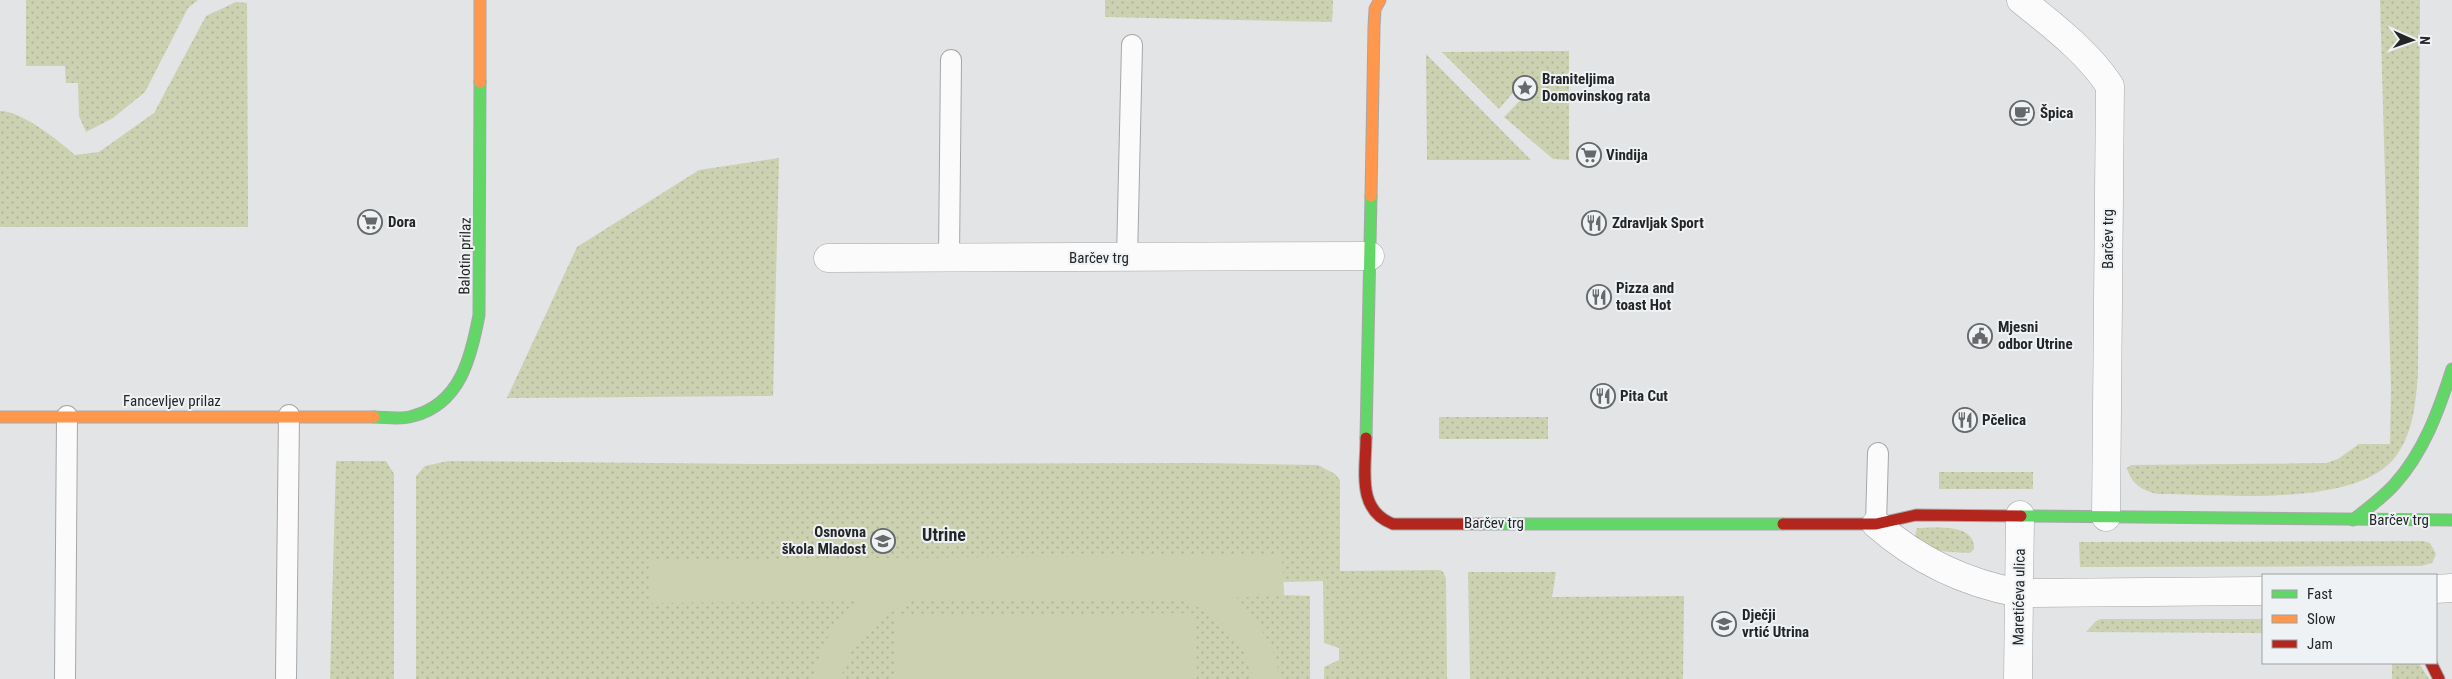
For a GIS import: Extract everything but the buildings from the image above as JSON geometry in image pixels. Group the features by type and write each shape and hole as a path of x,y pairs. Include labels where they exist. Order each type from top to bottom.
{"street":[{"name":"Balotin prilaz","path":"345,417 412,417 438,406 457,384 473,348 479,315 480,0"},
{"name":"Barčev trg","path":"1380,0 1375,9 1374,18 1367,493 1370,510 1378,518 1393,524 1876,524 1916,515 2452,520"},
{"name":"Barčev trg","path":"2021,0 2072,42 2098,67 2110,86 2106,518"},
{"name":"Barčev trg","path":"828,258 1370,256"},
{"path":"2353,520 2394,485 2417,453 2432,426 2452,369"},
{"name":"Fancevljev prilaz","path":"0,417 289,415 345,417"},
{"name":"Maretićeva ulica","path":"2018,679 2020,515"},
{"path":"1876,524 1896,542 1920,557 1958,576 1995,589 2019,593 2262,591"},
{"path":"2437,589 2452,588"},
{"path":"2432,664 2440,679"}],"lane":[{"path":"1127,258 1132,45"},
{"path":"949,257 951,60"},
{"path":"286,677 289,415"},
{"path":"65,679 67,416"},
{"path":"1876,524 1878,452"}],"green space":[{"path":"26,0 198,0 188,8 145,92 113,118 86,132 79,116 78,83 66,83 65,66 26,66"},
{"path":"1105,0 1333,0 1332,22 1105,17"},
{"path":"2380,0 2420,0 2418,372 2413,416 2407,436 2396,456 2377,473 2351,484 2320,491 2285,495 2215,496 2158,494 2147,491 2138,486 2131,478 2127,468 2131,465 2326,463 2338,459 2359,444 2390,444 2391,389"},
{"path":"236,2 247,3 248,227 0,227 0,111 9,112 29,121 75,155 99,152 154,113 206,16"},
{"path":"1569,51 1569,160 1553,159 1504,117 1532,88 1524,80 1499,109 1442,52"},
{"path":"1426,54 1531,160 1427,160"},
{"path":"779,158 773,396 507,398 577,247 699,170"},
{"path":"1439,417 1548,417 1548,439 1439,439"},
{"path":"336,461 386,461 394,474 394,679 330,679"},
{"name":"Osnovna škola Mladost","path":"448,461 754,464 1199,463 1318,465 1335,474 1340,480 1340,571 1440,570 1443,572 1446,578 1447,679 1324,679 1324,667 1339,660 1339,648 1324,643 1323,581 1283,582 1284,595 1310,596 1310,679 416,679 416,476 425,466"},
{"path":"1939,472 2033,472 2033,489 1939,489"},
{"path":"1917,528 1952,528 1961,530 1973,540 1974,549 1970,553 1932,549 1925,546 1915,536"},
{"path":"2423,541 2430,543 2436,554 2432,563 2421,566 2080,567 2079,542"},
{"path":"1282,555 1284,595 1235,598 1260,627 1273,651 1281,679 1253,679 1248,661 1239,644 1221,622 1210,613 1179,599 911,601 876,623 858,641 846,664 841,679 814,679 815,671 823,647 831,632 842,616 857,601 649,603 650,560"},
{"path":"1468,572 1556,572 1552,597 1684,596 1683,679 1470,679"},
{"path":"1196,613 1197,679 896,679 895,616"},
{"path":"2101,619 2262,619 2262,633 2086,632 2096,621"},
{"path":"2392,664 2420,664 2429,679 2392,679"}],"traffic: fast":[{"path":"374,417 409,417 429,410 442,401 452,390 461,377 467,363 479,315 480,82"},
{"path":"1366,438 1371,196"},
{"path":"2353,520 2389,490 2414,459 2436,415 2452,369"},
{"path":"2021,516 2452,520"},
{"path":"1481,524 1783,524"}],"traffic: slow":[{"path":"480,0 480,82"},
{"path":"1371,196 1374,27 1375,9 1380,0"},
{"path":"0,417 374,417"}],"traffic: jam":[{"path":"1366,438 1365,476 1368,499 1373,509 1381,518 1393,524 1481,524"},
{"path":"1783,524 1876,524 1916,515 2021,516"},
{"path":"2432,664 2439,679"}],"place":[{"name":"Braniteljima Domovinskog rata","path":"1525,88"},
{"name":"Špica","path":"2022,113"},
{"name":"Vindija","path":"1589,155"},
{"name":"Dora","path":"370,222"},
{"name":"Zdravljak Sport","path":"1594,223"},
{"name":"Pizza and toast Hot","path":"1599,297"},
{"name":"Mjesni odbor Utrine","path":"1980,336"},
{"name":"Pita Cut","path":"1603,396"},
{"name":"Pčelica","path":"1965,420"},
{"name":"Osnovna škola Mladost","path":"883,541"},
{"name":"Dječji vrtić Utrina","path":"1724,624"}],"district":[{"name":"Utrine","path":"944,535"}]}
